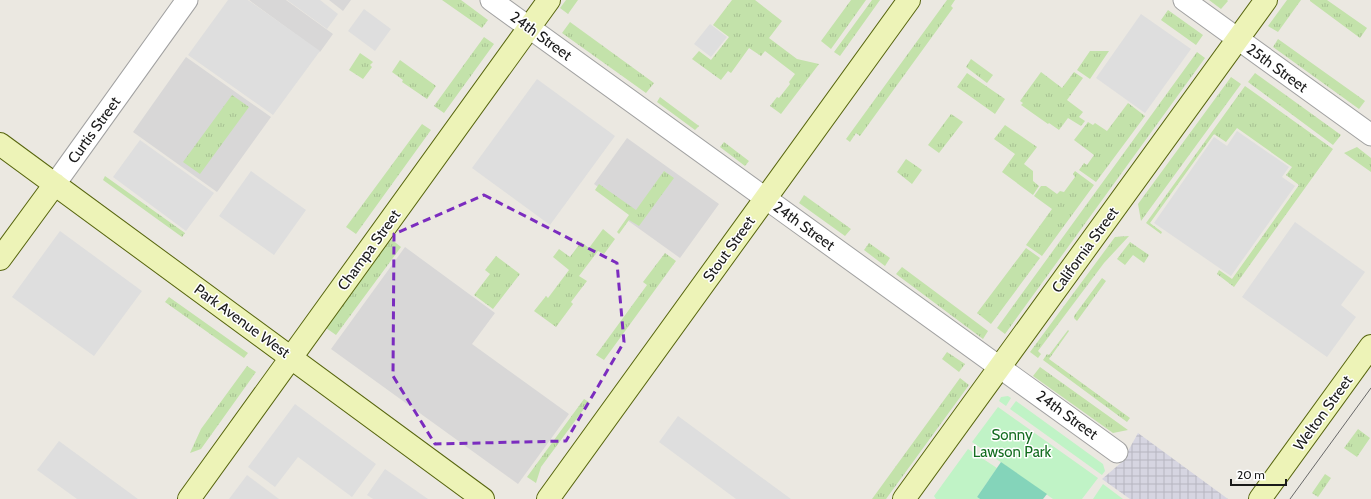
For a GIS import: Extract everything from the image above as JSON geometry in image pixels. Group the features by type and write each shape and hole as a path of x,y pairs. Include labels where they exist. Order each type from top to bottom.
{"main road":[{"name":"Champa Street","path":"189,499 550,0"},
{"name":"Stout Street","path":"548,499 909,0"},
{"name":"California Street","path":"904,499 1266,0"},
{"name":"Park Avenue West","path":"0,144 483,499"},
{"name":"Curtis Street","path":"0,259 55,184"},
{"name":"Welton Street","path":"1260,499 1371,346"}],"street":[{"name":"Curtis Street","path":"55,184 188,0"},
{"name":"24th Street","path":"491,0 1117,452"},
{"name":"25th Street","path":"1184,0 1371,135"}],"highlighted area":[{"path":"484,195 617,263 624,342 566,441 435,444 393,376 394,234"}],"shaded area":[{"path":"228,0 248,0 320,51 273,115 188,55"},
{"path":"249,0 286,0 333,34 320,52"},
{"path":"287,0 320,0 338,14 327,29"},
{"path":"329,0 351,0 343,11"},
{"path":"364,9 391,29 375,51 348,31"},
{"path":"1141,14 1191,49 1145,113 1096,78"},
{"path":"710,24 727,37 711,57 694,44"},
{"path":"186,57 271,117 217,192 133,132"},
{"path":"537,79 615,136 550,225 472,168"},
{"path":"1237,131 1289,167 1282,177 1295,186 1231,276 1154,223 1214,137 1227,146"},
{"path":"627,138 719,204 680,258 627,220 633,211 594,184"},
{"path":"140,140 214,193 186,231 113,177"},
{"path":"251,171 306,210 274,255 219,216"},
{"path":"1295,222 1365,272 1341,305 1356,317 1327,357 1242,297"},
{"path":"60,231 142,291 94,356 12,297"},
{"path":"405,247 495,313 472,344 569,414 518,484 331,349"},
{"path":"295,404 376,464 352,497 298,457 275,487 248,467"},
{"path":"678,416 791,499 736,499 659,442"},
{"path":"1138,433 1228,499 1130,499 1102,479 1122,462"},
{"path":"59,441 138,499 77,499 37,470"},
{"path":"385,469 428,499 373,499 367,495"},
{"path":"247,475 279,499 229,499"}],"green space":[{"path":"442,0 461,0 488,20 482,28"},
{"path":"566,0 578,0 568,14 560,8"},
{"path":"732,0 755,0 782,21 769,38 797,59 819,64 781,114 770,106 777,97 779,98 790,84 789,82 795,74 765,51 761,56 749,48 731,73 728,71 721,80 692,59 699,51 711,60 729,37 713,25"},
{"path":"851,0 866,0 831,49 821,41"},
{"path":"872,0 880,0 840,56 834,52"},
{"path":"947,0 955,0 951,6 953,8 860,136 856,133 850,142 846,139"},
{"path":"1209,0 1227,0 1228,1 1221,9"},
{"path":"1287,0 1301,0 1278,32 1268,26"},
{"path":"1310,0 1327,0 1367,28 1360,38"},
{"path":"1168,10 1203,35 1196,45 1161,20"},
{"path":"570,22 654,83 646,93 562,33"},
{"path":"484,37 494,44 444,113 434,106"},
{"path":"1278,39 1365,101 1359,109 1273,47"},
{"path":"1090,51 1109,51 1090,79 1077,70"},
{"path":"1197,52 1205,58 1005,334 997,328"},
{"path":"360,53 373,62 370,65 372,67 363,79 349,70"},
{"path":"971,59 993,75 987,83 966,67"},
{"path":"400,60 436,86 427,99 402,82 403,80 392,72"},
{"path":"1041,72 1062,88 1074,72 1083,78 1067,100 1083,112 1079,117 1085,121 1081,126 1068,118 1059,130 1021,105 1023,103 1020,101"},
{"path":"967,73 1005,99 995,114 957,87"},
{"path":"1255,73 1341,135 1333,145 1248,82"},
{"path":"1231,77 1241,84 1141,221 1138,204"},
{"path":"1245,86 1333,149 1234,287 1217,274 1219,270 1232,279 1299,185 1286,175 1292,167 1237,128 1226,142 1214,134 1150,223 1162,232 1161,234 1146,223"},
{"path":"232,95 249,107 200,174 183,162"},
{"path":"660,97 699,126 695,130 657,102"},
{"path":"1128,103 1145,116 1096,182 1079,170 1084,163 1087,165 1094,155 1074,140 1088,122 1093,125 1095,123 1107,131"},
{"path":"951,114 963,122 939,153 928,145"},
{"path":"422,124 431,130 356,234 346,227"},
{"path":"1005,125 1037,147 1024,164 1033,171 1033,181 1039,186 1033,195 1002,172 1015,154 994,139"},
{"path":"724,142 749,161 745,166 720,147"},
{"path":"1357,147 1371,158 1371,172 1344,153"},
{"path":"906,159 922,170 912,184 897,172"},
{"path":"664,171 674,178 639,226 629,220 619,234 617,232 629,215 595,190 599,184 636,210"},
{"path":"1075,171 1094,185 1042,256 1026,245 1052,209 1034,196 1041,186 1046,186 1057,194 1060,191 1064,192 1075,177 1073,174"},
{"path":"105,176 185,233 182,237 103,180"},
{"path":"804,195 851,229 845,236 799,203"},
{"path":"603,229 615,239 604,254 598,251 579,276 587,281 571,302 573,304 556,327 534,311 546,296 548,298 569,270 553,257 559,249 570,257 581,242 589,248"},
{"path":"1129,236 1104,263 1038,351 1041,354 1038,358 1030,352 1115,237"},
{"path":"391,239 401,247 336,335 326,328"},
{"path":"1130,242 1149,255 1144,263 1133,255 1125,265 1117,259"},
{"path":"869,243 890,258 885,266 864,250"},
{"path":"1026,248 1040,258 991,324 977,313"},
{"path":"665,253 676,261 604,360 596,355 647,285 643,282"},
{"path":"496,256 520,274 493,309 474,295 490,274 485,270"},
{"path":"902,267 988,331 983,339 896,274"},
{"path":"1102,278 1106,281 1077,321 1074,316"},
{"path":"169,297 248,353 244,358 165,302"},
{"path":"1068,330 1069,331 1049,359 1130,418 1127,422 1043,360 1047,354 1049,355"},
{"path":"947,352 965,364 959,372 942,359"},
{"path":"247,366 256,372 201,449 190,453 201,429"},
{"path":"1040,367 1128,430 1113,433 1033,376"},
{"path":"960,378 969,385 886,499 872,499"},
{"name":"Sonny Lawson Park","path":"1008,396 1011,398 1006,406 999,401 1001,397"},
{"path":"584,399 589,402 541,467 536,483 527,477"},
{"name":"Sonny Lawson Park","path":"1016,401 1103,464 1105,471 1102,475 1010,409"},
{"name":"Sonny Lawson Park","path":"998,407 1098,478 1082,499 1053,499 972,442"},
{"path":"1358,429 1370,438 1357,457 1344,448"},
{"name":"Sonny Lawson Park","path":"968,449 997,468 977,497 980,499 936,499 934,496"},
{"path":"1001,462 1047,494 1043,499 980,499 977,497"},
{"path":"1325,474 1331,478 1318,497 1312,493"},
{"path":"1103,484 1123,499 1093,499"}],"tram line":[{"path":"1290,499 1371,388"}]}
